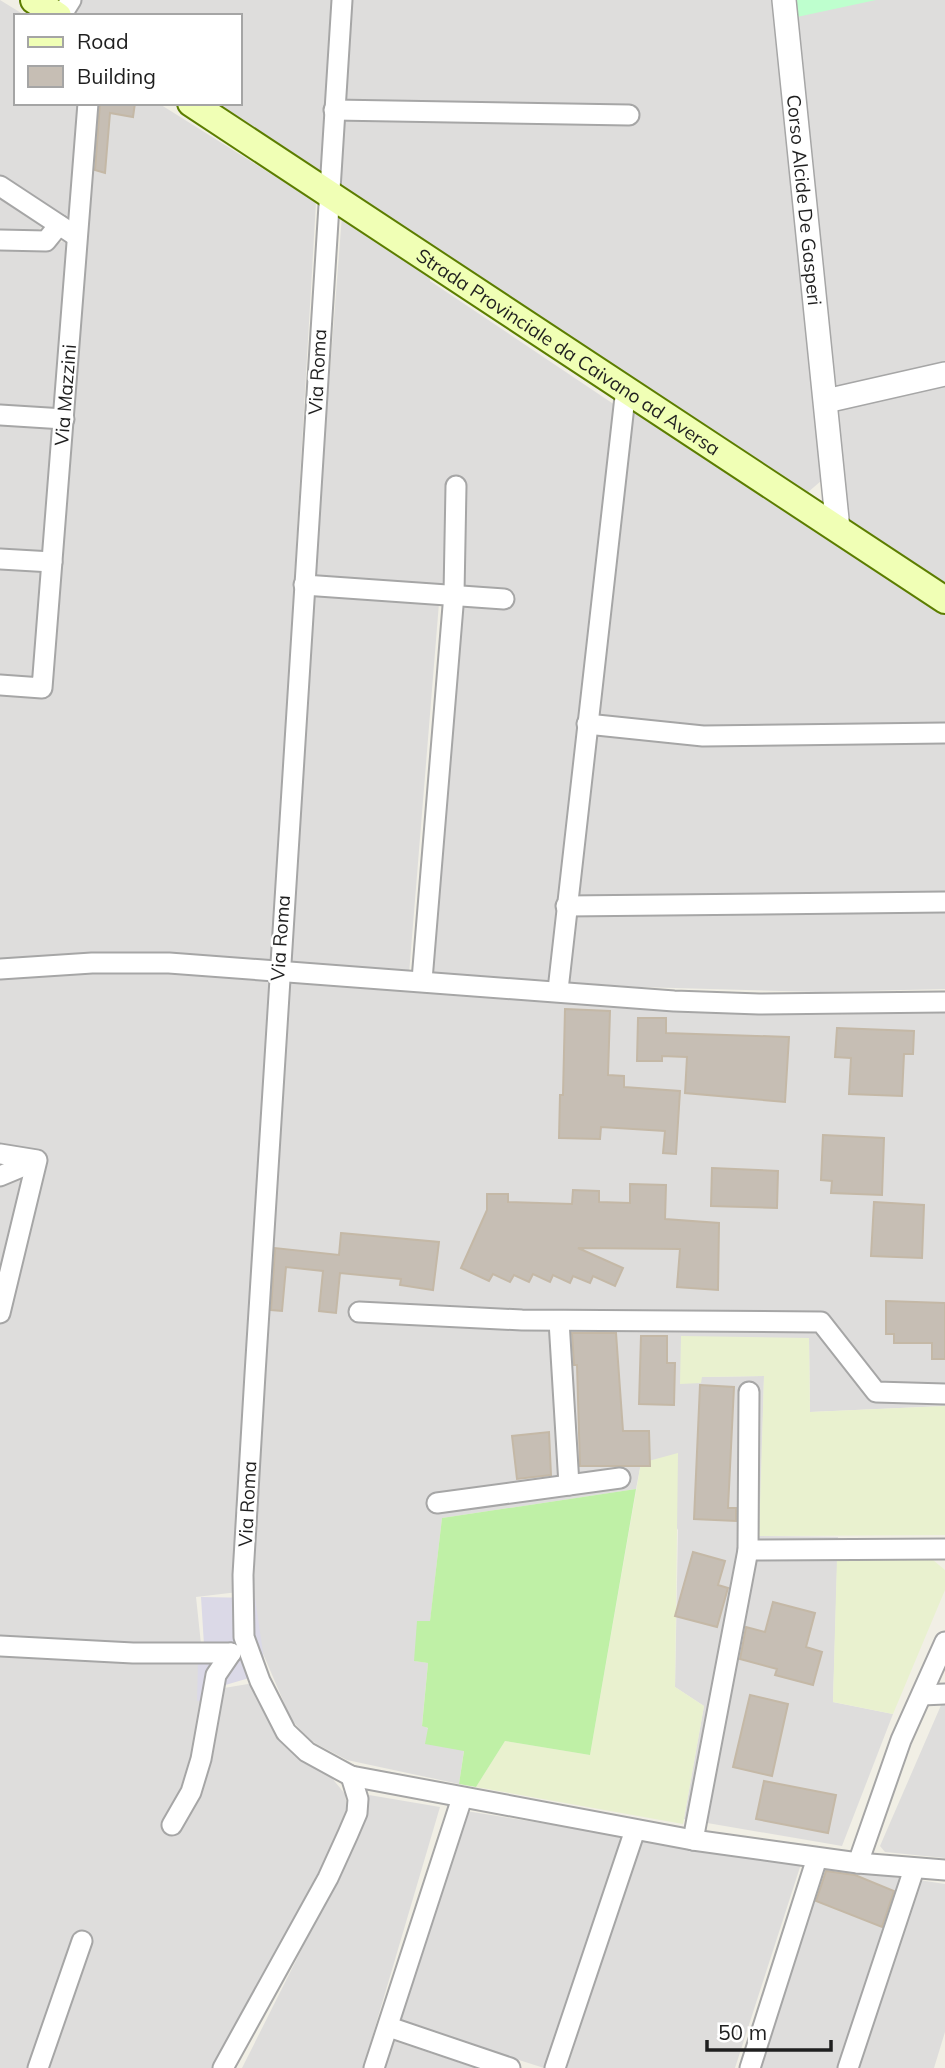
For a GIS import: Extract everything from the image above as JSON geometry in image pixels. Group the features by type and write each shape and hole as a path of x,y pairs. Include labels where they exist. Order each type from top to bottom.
{"main road":[{"path":"34,0 57,14"},
{"name":"Strada Provinciale da Caivano ad Aversa","path":"194,105 945,600"}],"street":[{"name":"Via Roma","path":"342,0 278,973 243,1575 244,1637 240,1651 260,1681 286,1732 307,1752 351,1776 693,1840 858,1863 945,1870"},
{"name":"Corso Alcide De Gasperi","path":"784,0 838,529"},
{"name":"Via Mazzini","path":"0,685 42,688 88,105"},
{"path":"334,110 629,115"},
{"path":"0,186 76,236"},
{"path":"0,240 46,241 59,225"},
{"path":"826,401 945,374"},
{"path":"558,990 626,388"},
{"path":"0,415 64,419"},
{"path":"422,980 454,594 456,486"},
{"path":"0,559 52,562"},
{"path":"304,584 505,599"},
{"path":"587,724 703,736 945,733"},
{"path":"566,906 945,902"},
{"path":"0,969 92,963 169,963 278,973 422,980 747,1003 945,1002"},
{"path":"0,1154 37,1160"},
{"path":"0,1176 37,1160"},
{"path":"0,1313 37,1160"},
{"path":"359,1312 559,1321 821,1322 876,1392 945,1394"},
{"path":"559,1321 569,1485"},
{"path":"693,1840 748,1550 749,1392"},
{"path":"437,1503 620,1478"},
{"path":"748,1550 945,1549"},
{"path":"858,1863 901,1740 945,1642"},
{"path":"0,1646 133,1653 240,1651"},
{"path":"172,1825 191,1792 201,1759 216,1675 240,1651"},
{"path":"922,1695 945,1694"},
{"path":"223,2068 328,1878 348,1834 357,1813 358,1799 351,1776"},
{"path":"374,2068 462,1798"},
{"path":"555,2068 635,1830"},
{"path":"750,2068 817,1858"},
{"path":"848,2068 914,1869"},
{"path":"38,2068 82,1941"},
{"path":"389,2027 510,2068"}],"shaded area":[{"path":"0,0 23,14 14,14 14,105 82,105 71,221 0,175"},
{"path":"56,0 773,0 787,115 821,481 807,493 215,105 242,105 242,14 77,14"},
{"path":"796,0 945,0 945,584 848,520"},
{"path":"94,105 161,105 316,202 272,962 0,962 0,690 51,693"},
{"path":"0,194 47,224 38,230 0,231"},
{"path":"342,215 430,273 430,281 618,407 549,980 432,975 460,605 505,610 507,588 314,578"},
{"path":"69,238 57,409 0,405 0,245 53,246"},
{"path":"631,405 945,612 945,989 821,992 639,987 567,982"},
{"path":"0,424 55,428 45,553 0,551"},
{"path":"0,566 43,568 36,680 0,677"},
{"path":"312,591 439,603 409,974 286,967"},
{"path":"152,971 271,979 238,1592 196,1597 206,1691 254,1683 345,1794 348,1813 333,1850 212,2068 0,2068 0,979 48,972"},
{"path":"285,982 409,986 677,1011 797,1015 945,1013 945,1406 810,1412 809,1338 702,1377 764,1376 760,1536 838,1537 833,1702 893,1714 842,1846 684,1819 704,1706 675,1687 678,1530 641,1463 636,1489 442,1518 430,1622 418,1621 415,1661 428,1663 422,1725 464,1750 459,1784 347,1760 309,1740 291,1719 258,1642 252,1617"},
{"path":"201,1597 255,1598 266,1673 222,1686 219,1702 197,1701 198,1662 204,1645"},
{"path":"945,1696 945,1858 885,1852 880,1846"},
{"path":"369,1795 440,1807 363,2068 242,2068 340,1873 364,1818"},
{"path":"466,1811 623,1836 544,2068 400,2022"},
{"path":"641,1839 801,1864 735,2068 567,2068"},
{"path":"822,1867 900,1878 838,2068 758,2068"},
{"path":"919,1880 945,1884 945,2032 934,2068 858,2068"},
{"path":"391,2040 476,2068 382,2068"}],"green space":[{"path":"796,0 876,0 797,17"},
{"path":"681,1336 809,1338 810,1412 945,1406 945,1535 759,1536 764,1376 702,1377 701,1383 680,1384"},
{"path":"678,1453 675,1687 704,1706 683,1824 476,1787 505,1741 590,1755 641,1463"},
{"path":"636,1489 590,1755 505,1741 476,1787 459,1784 464,1751 425,1744 428,1728 422,1726 428,1663 414,1661 417,1621 430,1621 442,1518"},
{"path":"837,1558 933,1560 945,1570 945,1590 893,1714 833,1702"}],"building":[{"path":"100,105 135,105 133,117 110,113 105,173 95,170"},
{"path":"565,1009 610,1011 608,1075 624,1076 624,1087 680,1091 676,1154 663,1153 665,1131 601,1127 600,1139 559,1138"},
{"path":"638,1018 666,1018 666,1033 789,1037 785,1102 685,1093 687,1057 662,1056 662,1061 637,1061"},
{"path":"837,1028 914,1031 913,1054 904,1054 902,1096 849,1094 851,1058 835,1057"},
{"path":"823,1135 884,1138 882,1195 831,1193 832,1181 821,1180"},
{"path":"712,1168 778,1171 777,1208 711,1206"},
{"path":"630,1184 666,1185 665,1219 719,1223 718,1290 677,1287 680,1249 578,1248 623,1268 615,1286 593,1276 590,1283 573,1276 570,1283 553,1275 550,1282 533,1274 529,1282 514,1275 510,1282 493,1274 489,1281 461,1268 487,1210 487,1194 508,1194 508,1202 572,1204 573,1190 599,1191 599,1202 630,1203"},
{"path":"874,1202 924,1205 922,1258 871,1256"},
{"path":"341,1233 439,1242 433,1290 400,1285 401,1279 340,1273 336,1313 319,1311 323,1271 286,1267 282,1311 271,1310 275,1248 339,1255"},
{"path":"886,1301 945,1303 945,1359 932,1359 932,1343 894,1343 894,1334 886,1334"},
{"path":"572,1333 616,1333 623,1431 649,1431 650,1466 580,1466 577,1365 574,1365"},
{"path":"641,1336 667,1336 667,1363 675,1363 674,1405 639,1404"},
{"path":"700,1385 734,1387 728,1508 736,1508 736,1521 694,1519"},
{"path":"549,1432 551,1475 517,1479 512,1436"},
{"path":"693,1552 725,1561 718,1585 728,1588 717,1627 675,1616"},
{"path":"773,1602 815,1613 806,1647 822,1652 813,1685 775,1675 777,1669 740,1659 746,1627 765,1632"},
{"path":"750,1695 788,1704 772,1776 733,1767"},
{"path":"764,1781 836,1795 828,1833 756,1819"},
{"path":"826,1871 855,1875 894,1891 882,1927 816,1901"}]}
